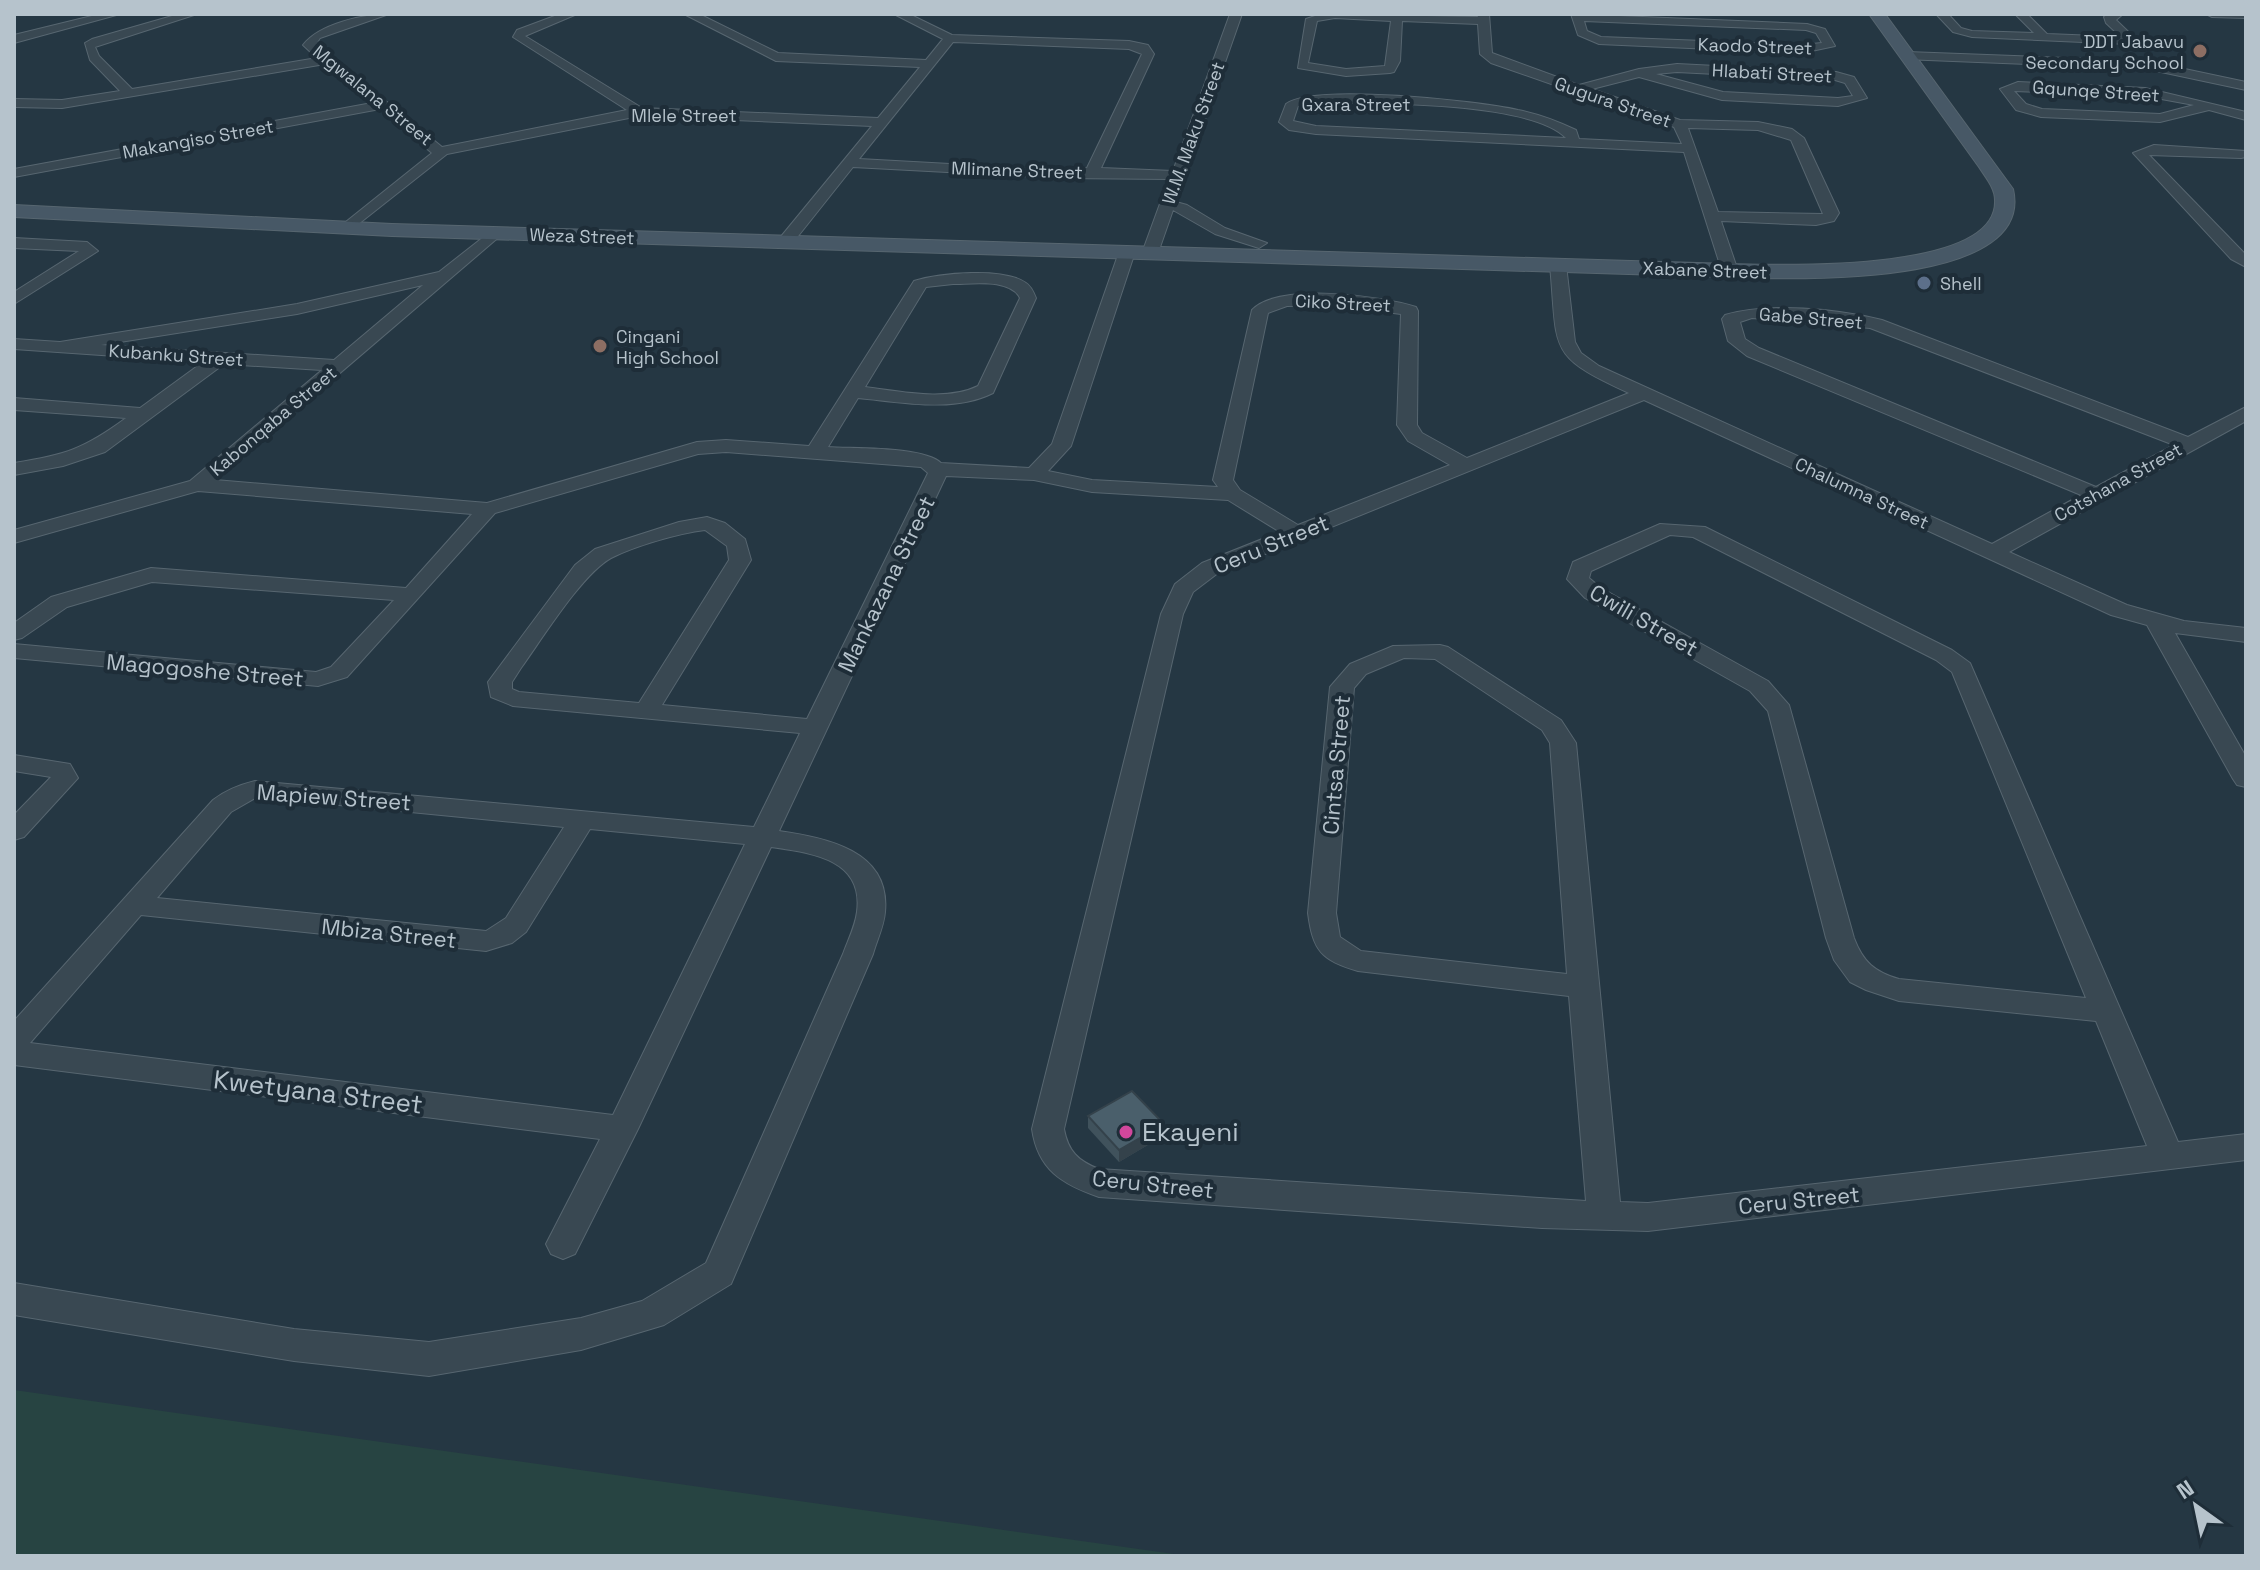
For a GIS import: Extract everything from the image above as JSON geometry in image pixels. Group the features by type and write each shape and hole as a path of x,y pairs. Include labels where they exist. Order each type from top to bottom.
{"street":[{"path":"14,39 114,14"},
{"path":"129,93 94,57 89,46 96,41 191,14"},
{"name":"Mgwalana Street","path":"347,228 433,162 441,151 309,45 313,38 383,14"},
{"path":"571,14 521,32 519,37 639,112"},
{"path":"690,14 776,57 930,64"},
{"path":"785,242 950,38 900,14"},
{"name":"W.M. Maku Street","path":"1150,253 1236,14"},
{"name":"Xabane Street","path":"1150,253 1830,272 1908,263 1961,248 1992,230 2006,203 2003,189 1877,14"},
{"path":"1942,14 1954,28 1966,33 2131,41"},
{"path":"2021,14 2044,37"},
{"path":"2117,14 2110,17 2110,21 2161,67"},
{"path":"2212,14 2246,15"},
{"name":"Kaodo Street","path":"1577,16 1801,26 1821,31 1829,46 1802,49 1599,40 1583,35 1577,16"},
{"path":"1397,18 1394,61 1390,69 1349,71 1311,69 1302,65 1315,17 1483,18"},
{"name":"Gugura Street","path":"1483,18 1486,54 1490,58 1679,124 1730,271"},
{"name":"Mlimane Street","path":"849,163 1060,174 1092,172 1148,54 1147,50 1129,45 950,38"},
{"path":"1907,56 2161,67 2246,86"},
{"path":"14,103 62,104 326,60"},
{"name":"Hlabati Street","path":"1578,89 1639,73 1677,68 1836,76 1850,80 1861,98 1838,102 1722,96 1639,73"},
{"name":"Gqunqe Street","path":"2207,106 2160,118 2041,113 2021,107 2006,89 2018,86 2137,91 2207,106 2246,116"},
{"name":"Gxara Street","path":"1574,143 1568,131 1546,122 1507,110 1469,106 1309,99 1292,104 1286,122 1294,127 1316,130 1574,143 1689,148"},
{"name":"Makangiso Street","path":"14,173 382,105"},
{"name":"Mlele Street","path":"441,151 639,112 882,122"},
{"path":"1679,124 1768,128 1795,135 1831,213 1829,218 1816,220 1711,216"},
{"path":"2244,155 2154,149 2140,153 2246,262"},
{"path":"1092,172 1177,175"},
{"path":"1166,204 1182,208 1220,231 1259,243"},
{"name":"Weza Street","path":"14,211 347,228 1150,253"},
{"path":"1736,216 1779,235"},
{"name":"Kabonqaba Street","path":"14,537 197,485 495,233"},
{"path":"14,243 87,247 90,251 14,299"},
{"path":"1034,474 1061,446 1127,252"},
{"name":"Chalumna Street","path":"1558,265 1566,342 1574,356 1593,370 2109,606 2157,622 2202,631 2246,635"},
{"path":"60,347 359,298 449,272"},
{"path":"815,452 920,284 935,280 1001,282 1017,285 1027,294 986,389 981,393 961,398 853,392"},
{"name":"Ciko Street","path":"1233,494 1225,487 1225,470 1260,310 1267,303 1280,301 1393,304 1410,311 1407,425 1415,437 1466,466"},
{"name":"Gabe Street","path":"2096,494 1753,352 1737,341 1731,319 1751,313 1860,320 1876,324 2189,444"},
{"name":"Kubanku Street","path":"14,344 338,366"},
{"path":"14,469 56,462 98,448 220,358"},
{"name":"Ceru Street","path":"1644,394 1210,568 1190,582 1176,600 1048,1129 1050,1149 1068,1169 1099,1183 1604,1217 1648,1217 2246,1147"},
{"path":"14,404 144,414"},
{"name":"Cotshana Street","path":"1991,553 2246,413"},
{"name":"Mankazana Street","path":"197,485 488,509 697,448 733,446 913,459 928,462 936,469 935,482 622,1129 563,1244"},
{"path":"936,469 1034,474 1092,486 1233,494 1296,533"},
{"name":"Magogoshe Street","path":"14,651 318,679 339,672 376,635 488,509"},
{"path":"646,711 740,560 737,544 712,524 686,526 619,547 595,558 511,665 499,686 501,694 513,699 816,727"},
{"name":"Cwili Street","path":"2105,1011 1899,990 1880,985 1856,971 1847,963 1780,710 1759,686 1593,593 1578,579 1581,567 1667,528 1698,531 1956,663 1964,671 2168,1157"},
{"path":"14,633 59,602 160,574 410,595"},
{"path":"2157,622 2246,779"},
{"name":"Cintsa Street","path":"1585,987 1358,961 1342,955 1326,941 1322,913 1342,687 1358,669 1401,651 1422,649 1440,652 1544,717 1560,734 1566,770 1585,987 1604,1217"},
{"path":"14,763 54,767 61,770 65,778 14,831"},
{"name":"Mapiew Street","path":"14,1041 222,806 250,790 298,791 762,837 824,846 862,870 869,884 872,909 858,954 719,1273 651,1314 581,1334 429,1359 294,1345 14,1299"},
{"name":"Mbiza Street","path":"135,905 486,941 502,936 516,925 582,820"},
{"name":"Kwetyana Street","path":"14,1053 622,1129"}],"green space":[{"path":"14,1390 1188,1556 14,1556"}],"building":[{"name":"Ekayeni","path":"1132,1091 1164,1124 1119,1150 1088,1116"}],"place":[{"name":"DDT Jabavu Secondary School","path":"2200,51"},
{"name":"Shell","path":"1924,283"},
{"name":"Cingani High School","path":"600,346"},
{"name":"Ekayeni","path":"1126,1132"}]}
